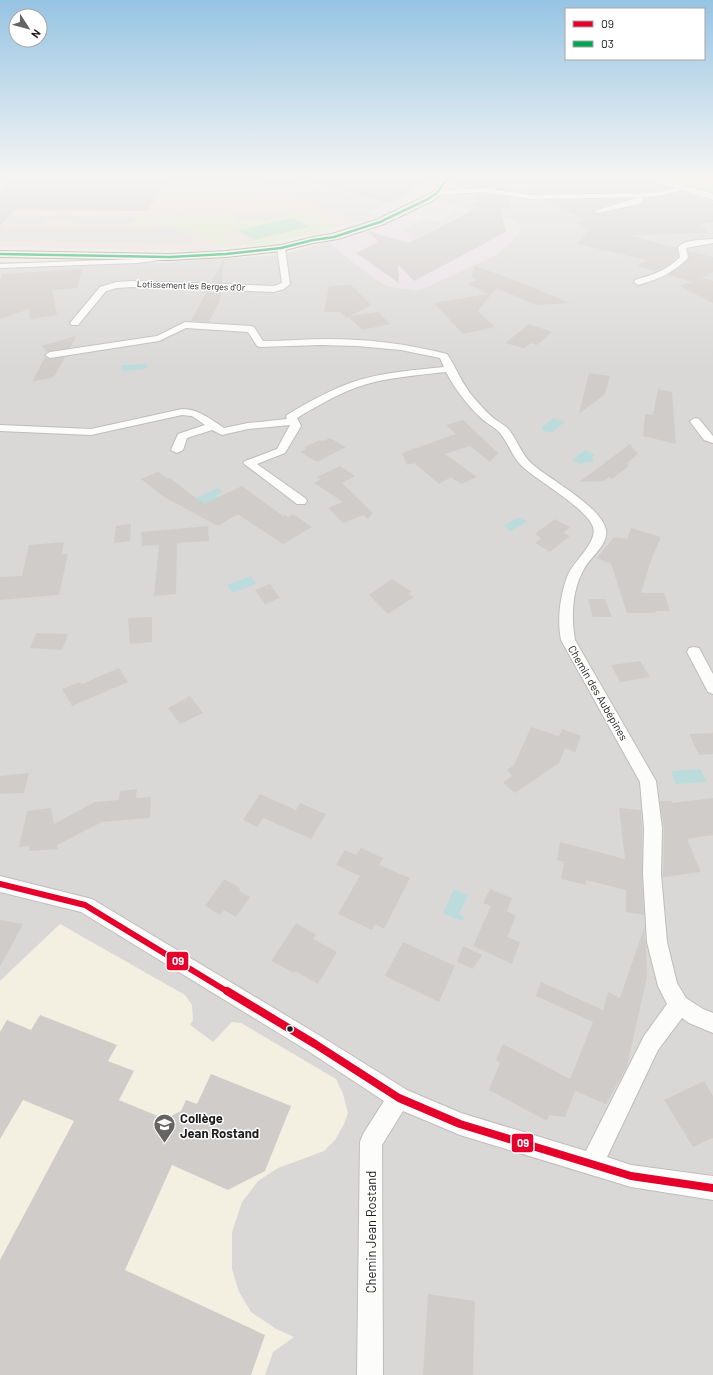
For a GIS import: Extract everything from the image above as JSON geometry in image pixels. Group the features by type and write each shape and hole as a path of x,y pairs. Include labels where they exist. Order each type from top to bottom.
{"main road":[{"path":"0,253 170,257 226,254 281,248 315,239"}],"street":[{"path":"638,282 664,274 684,257 682,247 689,244 713,241"},
{"name":"Lotissement les Berges d'Or","path":"75,323 103,289 116,285 132,284 274,289 282,287 286,284 281,248"},
{"path":"0,266 136,261 170,257"},
{"name":"Chemin des Aubépines","path":"50,355 158,338 185,326 251,329 260,344 327,342 364,343 424,351 444,356 448,369 476,406 492,422 502,429 527,465 589,514 598,527 599,540 577,569 570,594 565,630 568,640 648,781 653,828 652,874 656,942 668,986 679,1005 696,1016 713,1023"},
{"path":"301,501 249,463 281,451 296,426 291,417 316,401 364,382 448,369"},
{"path":"0,428 91,432 182,412 191,412 222,432 248,426 293,422"},
{"path":"695,421 708,438 713,440"},
{"path":"177,450 182,436 214,426"},
{"path":"694,652 713,688"},
{"path":"0,884 85,905 315,1044 399,1098 460,1124 631,1176 713,1188"},
{"path":"592,1164 651,1043 679,1005"},
{"name":"Chemin Jean Rostand","path":"370,1375 371,1142 399,1098"}],"shaded area":[{"path":"0,239 288,239 198,251 0,247"},
{"path":"0,239 192,239 191,243 0,241"},
{"path":"323,239 514,239 507,246 486,260 420,290 388,286 379,282"},
{"path":"507,239 713,239 713,1375 0,1375 0,262 161,263 265,256 291,252 328,242 379,282 388,286 420,290 499,253"},
{"name":"Collège Jean Rostand","path":"60,924 185,995 192,1005 193,1020 190,1025 213,1042 232,1022 241,1023 336,1079 343,1094 348,1113 335,1140 324,1151 278,1168 258,1181 242,1202 232,1232 232,1269 239,1292 251,1312 276,1329 294,1337 273,1352 265,1375 0,1375 0,981"}],"green space":[{"path":"204,239 227,239 233,244 234,247 215,244"},
{"path":"288,239 260,245 243,245 254,240"}],"water":[{"path":"146,364 148,367 145,369 122,371 122,369 119,369 123,365"},
{"path":"554,418 565,422 552,432 543,431 543,428 541,428"},
{"path":"585,450 595,455 592,457 594,460 581,464 572,460"},
{"path":"218,488 223,492 216,495 219,498 201,505 194,499"},
{"path":"517,518 526,521 511,531 503,526"},
{"path":"251,576 256,584 233,593 227,585"},
{"path":"700,769 707,782 676,784 671,771"},
{"path":"454,889 468,895 459,914 464,918 462,921 443,913"}],"building":[{"path":"375,239 396,239 409,243 416,239 493,239 414,281 398,264 399,283 356,253 378,242"},
{"path":"581,239 644,239 677,248 678,256 669,264 656,271 636,266 647,260 577,244"},
{"path":"688,251 713,257 713,272 696,281 704,278 713,281 713,303 679,286 693,282 668,275 688,260"},
{"path":"224,259 222,283 211,282"},
{"path":"475,266 517,281 570,303 536,305 496,288 478,311 495,327 463,334 434,303 489,294 468,284 477,280 471,277"},
{"path":"82,269 77,288 52,290 57,315 30,319 29,309 0,319 0,281 2,274"},
{"path":"351,285 371,305 350,316 378,312 390,324 362,330 349,317 346,318 340,312 324,312 329,286"},
{"path":"207,291 221,292 220,300 209,322 191,321"},
{"path":"529,324 552,332 537,345 531,343 524,348 505,343"},
{"path":"76,336 70,348 47,352 41,346"},
{"path":"45,357 50,359 65,357 54,377 32,382"},
{"path":"589,373 610,376 605,394 579,414"},
{"path":"658,389 672,392 676,444 643,436 645,414 653,415"},
{"path":"463,420 498,453 490,462 470,446 445,454 477,477 461,484 451,477 439,484 414,463 407,465 402,453 456,434 446,425"},
{"path":"330,438 346,447 317,462 300,452 306,449 304,447 320,440 323,441"},
{"path":"630,444 638,454 627,463 629,466 612,479 609,477 604,481 579,482"},
{"path":"340,466 355,476 342,483 373,513 368,519 363,515 343,523 328,508 343,502 314,483 321,479 317,477"},
{"path":"158,472 168,479 170,478 204,504 242,486 283,516 285,515 288,517 293,514 312,527 283,544 239,515 234,516 218,526 164,497 141,479"},
{"path":"555,519 570,527 563,533 570,536 550,552 535,543 541,538 535,534"},
{"path":"131,524 130,541 114,543 116,526"},
{"path":"208,526 209,541 177,543 176,594 154,596 159,545 142,546 141,532"},
{"path":"631,528 661,537 651,560 641,593 664,593 670,611 655,611 656,613 627,613 611,564 597,558 614,537 627,539"},
{"path":"64,542 62,554 68,554 59,595 0,600 0,577 22,576 29,545"},
{"path":"392,579 412,592 408,594 414,597 388,614 369,595"},
{"path":"270,584 280,598 265,604 255,590"},
{"path":"588,599 605,599 612,617 593,617"},
{"path":"152,617 152,642 130,644 128,618"},
{"path":"36,633 68,634 62,650 30,648"},
{"path":"640,661 650,677 620,682 611,665"},
{"path":"119,668 128,682 72,706 62,689 80,682 82,684"},
{"path":"190,696 203,713 180,724 168,708"},
{"path":"531,727 559,736 562,729 581,736 575,752 565,748 559,763 515,793 503,783 512,776 507,770 514,765"},
{"path":"713,733 713,754 699,755 689,734"},
{"path":"29,773 24,793 0,794 0,776"},
{"path":"137,789 136,798 151,797 150,818 102,822 57,845 58,849 29,851 30,846 19,847 27,811 51,808 54,824 95,802 119,800 120,791"},
{"path":"260,794 296,810 300,803 326,814 311,839 263,818 257,827 243,820"},
{"path":"713,798 713,835 687,839 701,872 663,877 664,828 660,801 671,801 672,803"},
{"path":"619,808 641,810 644,915 626,912 626,890 586,880 586,885 561,879 564,862 557,860 560,842 625,859"},
{"path":"361,848 383,858 379,865 410,878 384,929 375,924 372,930 338,914 360,876 336,865 345,850 356,855"},
{"path":"224,879 240,888 239,891 250,897 236,917 224,910 220,915 205,906"},
{"path":"490,889 512,898 507,911 516,916 507,937 520,942 512,964 473,946 491,906 483,903"},
{"path":"0,920 23,924 0,967"},
{"path":"296,923 316,935 313,939 337,952 318,984 295,971 294,973 271,961"},
{"path":"644,928 647,977 627,1066 606,1104 575,1091 565,1117 549,1115 547,1121 489,1090 500,1063 496,1060 503,1044 570,1079 593,1022 536,996 541,982 603,1010 608,992 620,998"},
{"path":"403,942 455,966 439,1002 385,976"},
{"path":"463,946 482,955 473,969 457,962"},
{"path":"40,1015 117,1045 108,1061 134,1071 119,1100 165,1119 181,1111 186,1100 197,1104 211,1074 291,1106 265,1171 228,1190 172,1165 125,1270 265,1335 251,1375 0,1375 0,1260 74,1121 23,1100 0,1139 0,1032 7,1020 31,1030"},
{"path":"704,1081 713,1096 713,1138 693,1147 664,1100"},
{"path":"428,1294 475,1301 473,1375 423,1375"}],"transit line":[{"name":"03","path":"0,254 170,257 226,254 281,248 319,239"},
{"name":"09","path":"0,884 85,905 315,1044 399,1098 460,1124 631,1176 713,1188"}],"place":[{"name":"Collège Jean Rostand","path":"165,1144"}]}
